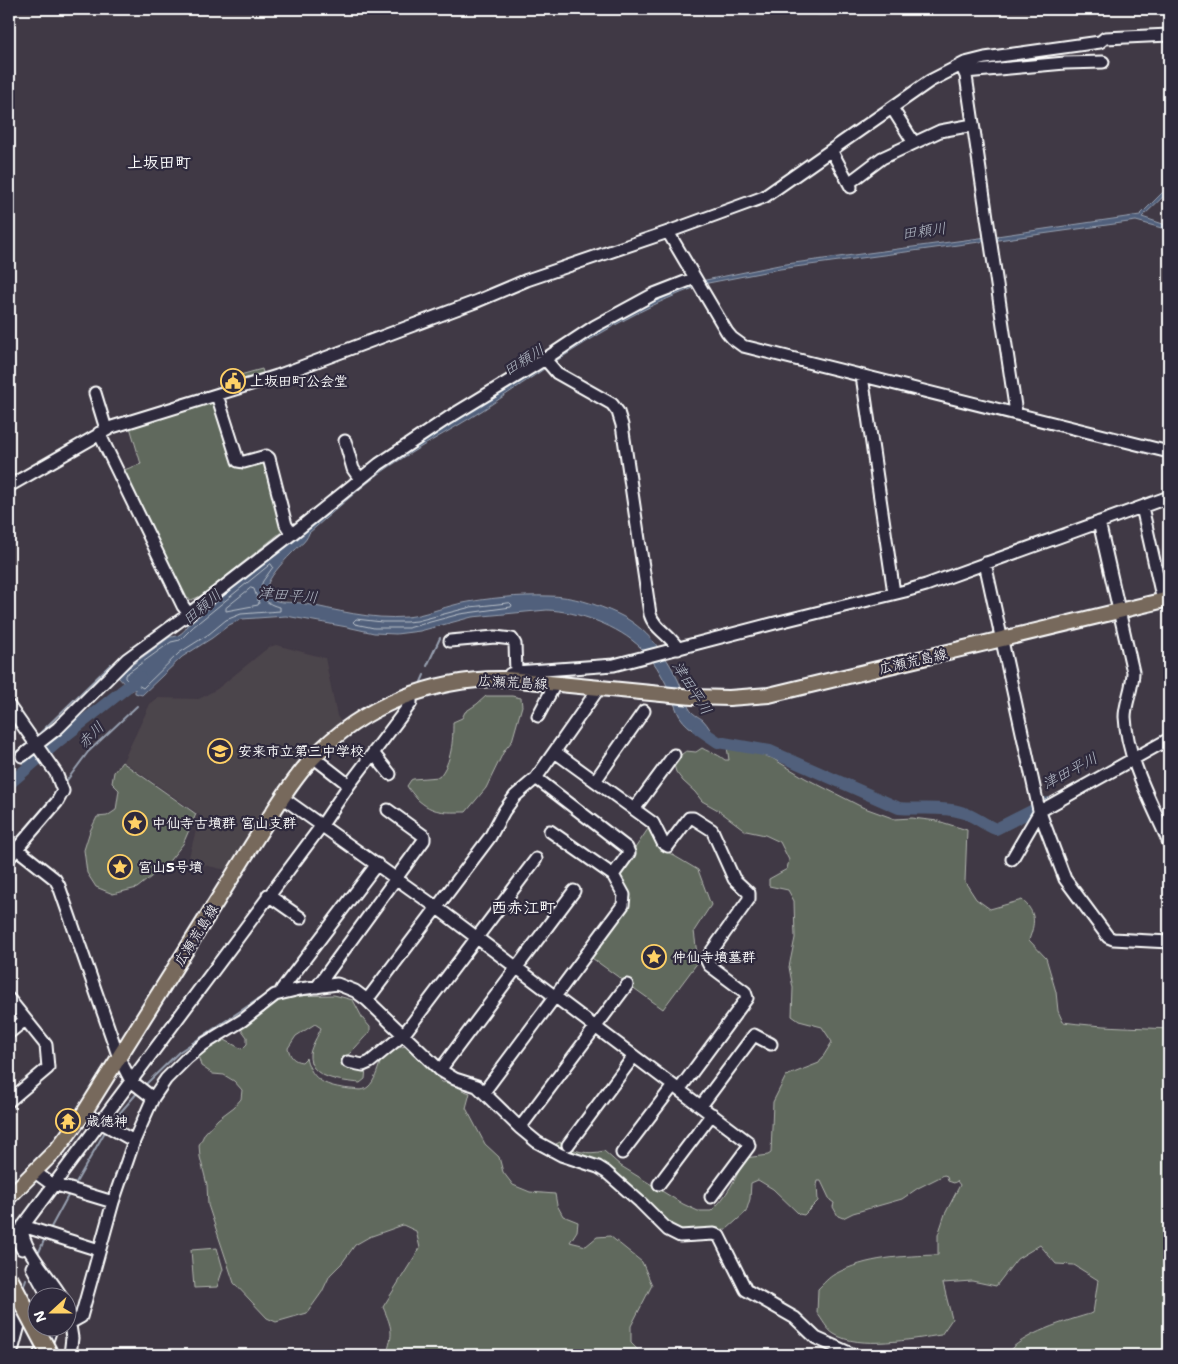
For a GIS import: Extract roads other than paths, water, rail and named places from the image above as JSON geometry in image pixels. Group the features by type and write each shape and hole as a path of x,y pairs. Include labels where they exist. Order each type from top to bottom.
{"highway":[{"path":"9,1278 50,1355"},
{"path":"9,1287 46,1355"}],"main road":[{"name":"広瀬荒島線","path":"9,1197 58,1148 84,1113 295,779 313,757 334,737 370,712 411,694 463,680 512,675 555,684 665,695 729,698 768,695 1166,600"}],"street":[{"path":"9,486 102,431 277,376 341,350 444,314 527,280 764,197 930,81 963,69 985,58 1100,42 1105,38 1169,35"},
{"path":"963,69 1103,62"},
{"path":"963,69 1016,413"},
{"path":"892,108 914,143"},
{"path":"831,150 850,185 878,160 940,131 973,125"},
{"path":"668,232 732,338 743,346 1169,452"},
{"path":"22,756 58,728 127,659 189,614 360,479 448,418 547,362 595,326 654,294 696,279"},
{"path":"547,362 557,373 612,404 618,412 622,425 650,614 654,624 674,642 673,650"},
{"path":"862,376 894,594"},
{"path":"95,393 102,431 180,599 189,614"},
{"path":"217,395 238,461 244,462 266,456 269,458 286,525 292,534"},
{"path":"345,441 353,468 360,479"},
{"path":"450,641 495,637 512,639 515,644 512,675 608,666 926,585 1169,497"},
{"path":"1142,507 1166,600"},
{"path":"1099,522 1133,672 1133,685 1125,716 1133,757 1169,843"},
{"path":"985,563 1039,808 1065,879 1108,937 1113,939 1169,942"},
{"path":"538,716 555,684"},
{"path":"367,1000 490,837 504,811 515,796 536,778 556,752 599,688"},
{"path":"53,1286 33,1256 22,1231 23,1226 411,703 411,694"},
{"path":"9,706 54,770 62,787 62,796 13,853 55,879 60,886 118,1058 131,1081 153,1098"},
{"path":"595,781 644,711"},
{"path":"1012,859 1039,808 1169,739"},
{"path":"556,752 653,823 663,843 668,846 689,818 693,818 710,829 734,879 750,894 749,899 706,959 709,964 745,992 747,998 622,1153"},
{"path":"373,753 390,774"},
{"path":"635,808 674,755"},
{"path":"313,757 350,785"},
{"path":"536,778 628,848 629,853 613,875"},
{"path":"283,798 397,878 748,1142 749,1145 711,1198"},
{"path":"317,987 424,840 424,836 388,810"},
{"path":"484,1092 623,906 624,895 613,875 550,831"},
{"path":"348,1062 362,1065 368,1063 404,1034 536,859"},
{"path":"282,992 282,989 376,864"},
{"path":"440,1070 574,891"},
{"path":"268,895 301,918"},
{"path":"522,1125 627,984"},
{"path":"78,1317 80,1317 113,1202 134,1141 153,1098 166,1079 204,1044 242,1020 267,1000 282,992 342,985 356,991 367,1000 440,1070 455,1079 472,1083 484,1092 537,1142 561,1155 598,1167 606,1172 668,1230 680,1236 714,1234 719,1236 746,1290 795,1318 816,1338 854,1355"},
{"path":"9,999 46,1046 48,1068 9,1101"},
{"path":"9,1033 26,1020"},
{"path":"701,1106 754,1035 771,1044"},
{"path":"568,1145 634,1056"},
{"path":"84,1113 134,1141"},
{"path":"659,1184 712,1114"},
{"path":"35,1172 50,1183 113,1202"},
{"path":"9,1222 13,1244 41,1286"},
{"path":"23,1226 99,1250"},
{"path":"11,1355 18,1325 13,1315"},
{"path":"38,1355 46,1344 49,1336"},
{"path":"70,1355 72,1336"}],"water":[{"path":"703,9 971,9 821,15 775,11 713,13"},
{"path":"1169,186 1169,191 1142,217 1169,226 1169,230 1136,221 991,241 990,237 1140,215"},
{"path":"987,237 987,241 780,269 703,284 701,281 779,265"},
{"path":"693,282 696,287 640,312 586,342 483,410 379,474 309,533 304,542 276,571 269,581 266,590 271,598 280,602 301,603 354,614 394,618 413,616 458,604 515,597 558,596 593,604 628,619 646,633 661,651 673,670 689,708 705,722 716,739 704,736 688,726 677,711 669,690 657,668 645,652 632,640 597,621 559,611 547,610 472,617 420,631 396,634 374,633 286,616 242,619 229,625 182,657 142,695 135,693 135,689 131,691 117,676 170,637 181,634 189,624 379,468 620,316 652,299"}],"waterway":[{"path":"427,666 440,638"},
{"path":"37,736 111,664 114,666"},
{"path":"421,682 424,675"},
{"name":"田頼川","path":"9,784 60,740 140,677"},
{"name":"赤川","path":"65,783 88,752 137,706"},
{"name":"津田平川","path":"699,729 718,742 770,751 899,808 953,810 966,813 996,829 1047,803"},
{"path":"9,757 28,743"},
{"name":"赤川","path":"9,848 55,794"},
{"path":"143,1087 179,1052 257,1000 266,996"},
{"path":"112,1122 138,1092"},
{"path":"74,1186 106,1130"},
{"path":"50,1229 69,1194"},
{"path":"39,1252 45,1238"},
{"path":"23,1289 26,1279"}],"place":[{"name":"上坂田町公会堂","path":"233,381"},
{"name":"安来市立第三中学校","path":"220,751"},
{"name":"中仙寺古墳群 宮山支群","path":"135,823"},
{"name":"宮山5号墳","path":"120,867"},
{"name":"仲仙寺墳墓群","path":"654,957"},
{"name":"歳徳神","path":"68,1121"}],"district":[{"name":"上坂田町","path":"159,162"},
{"name":"西赤江町","path":"523,907"}]}
